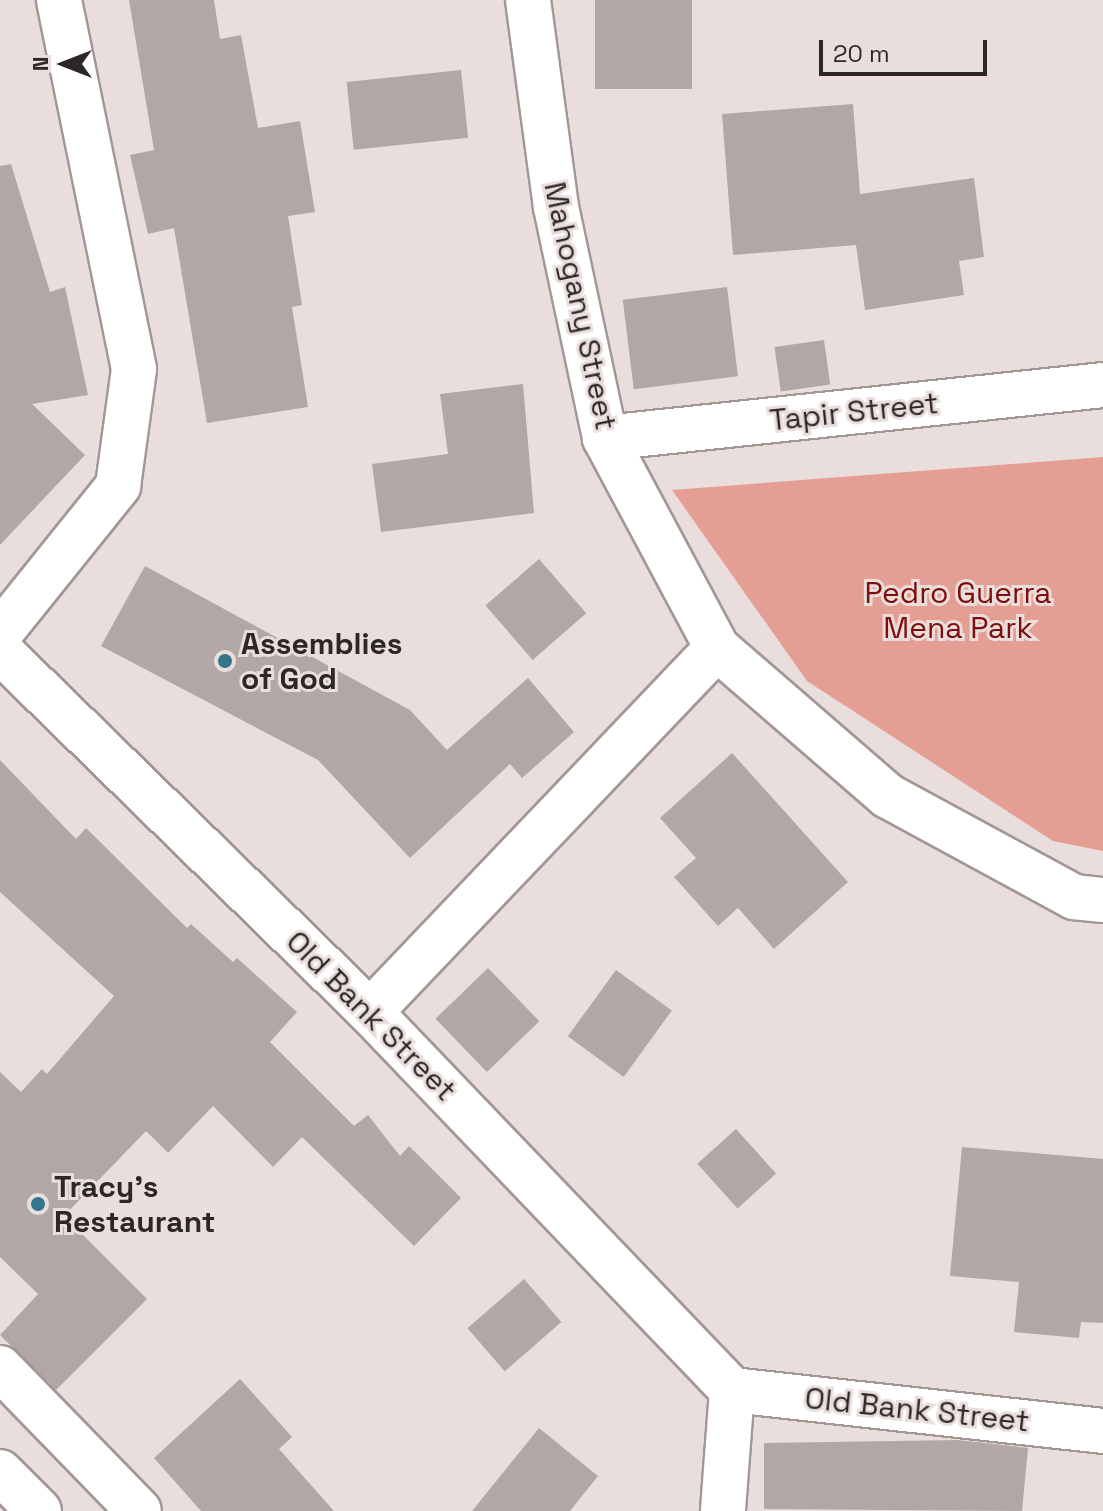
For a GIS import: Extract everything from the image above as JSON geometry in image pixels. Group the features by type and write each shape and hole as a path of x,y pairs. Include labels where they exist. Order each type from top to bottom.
{"main road":[{"path":"0,633 118,486 134,369 59,0"},
{"name":"Mahogany Street","path":"528,0 556,207 605,438 717,648 888,796 1074,897 1103,900"},
{"name":"Tapir Street","path":"605,438 1103,385"},
{"path":"370,1012 717,648"},
{"name":"Old Bank Street","path":"0,651 370,1012 732,1390 1103,1431"},
{"path":"0,1368 139,1511"},
{"path":"723,1511 732,1390"},
{"path":"0,1472 39,1511"}],"green space":[{"name":"Pedro Guerra Mena Park","path":"1103,457 1103,851 1053,841 807,681 672,490"}],"building":[{"path":"129,0 214,0 220,39 241,35 258,128 300,121 315,212 288,216 302,305 292,307 308,407 207,423 174,228 148,234 130,155 154,150"},
{"path":"595,0 692,0 692,89 595,89"},
{"path":"461,70 468,138 354,150 347,82"},
{"path":"853,104 860,194 974,178 984,257 959,261 964,295 865,310 856,245 733,255 722,114"},
{"path":"11,164 50,292 65,287 88,395 32,404 85,455 0,545 0,166"},
{"path":"727,287 738,376 634,389 623,300"},
{"path":"824,340 830,385 781,392 774,347"},
{"path":"523,384 534,513 381,532 372,464 448,454 440,394"},
{"path":"539,559 586,613 533,660 485,606"},
{"path":"145,566 410,710 447,750 528,678 574,732 522,778 510,764 410,858 318,760 101,646"},
{"path":"732,753 848,882 774,949 738,908 718,926 674,877 696,858 660,818"},
{"path":"0,760 76,839 86,828 187,928 191,924 233,962 237,958 297,1012 270,1042 354,1126 368,1115 400,1156 409,1146 461,1198 414,1246 302,1137 273,1167 213,1106 168,1153 146,1131 64,1216 147,1299 56,1390 0,1335 38,1294 0,1257 0,1072 21,1092 42,1069 47,1074 114,996 0,892"},
{"path":"488,968 539,1021 487,1072 435,1019"},
{"path":"616,970 672,1011 624,1077 568,1036"},
{"path":"736,1129 776,1174 738,1208 697,1164"},
{"path":"962,1147 1103,1159 1103,1323 1081,1322 1079,1338 1014,1332 1019,1282 950,1276"},
{"path":"524,1279 561,1322 505,1371 467,1328"},
{"path":"240,1379 292,1437 279,1449 334,1511 201,1511 154,1458"},
{"path":"539,1428 598,1476 570,1511 472,1511"},
{"path":"958,1440 1028,1448 1022,1511 764,1509 764,1443"}],"place":[{"name":"Assemblies of God","path":"225,661"},
{"name":"Tracy's Restaurant","path":"38,1204"}]}
